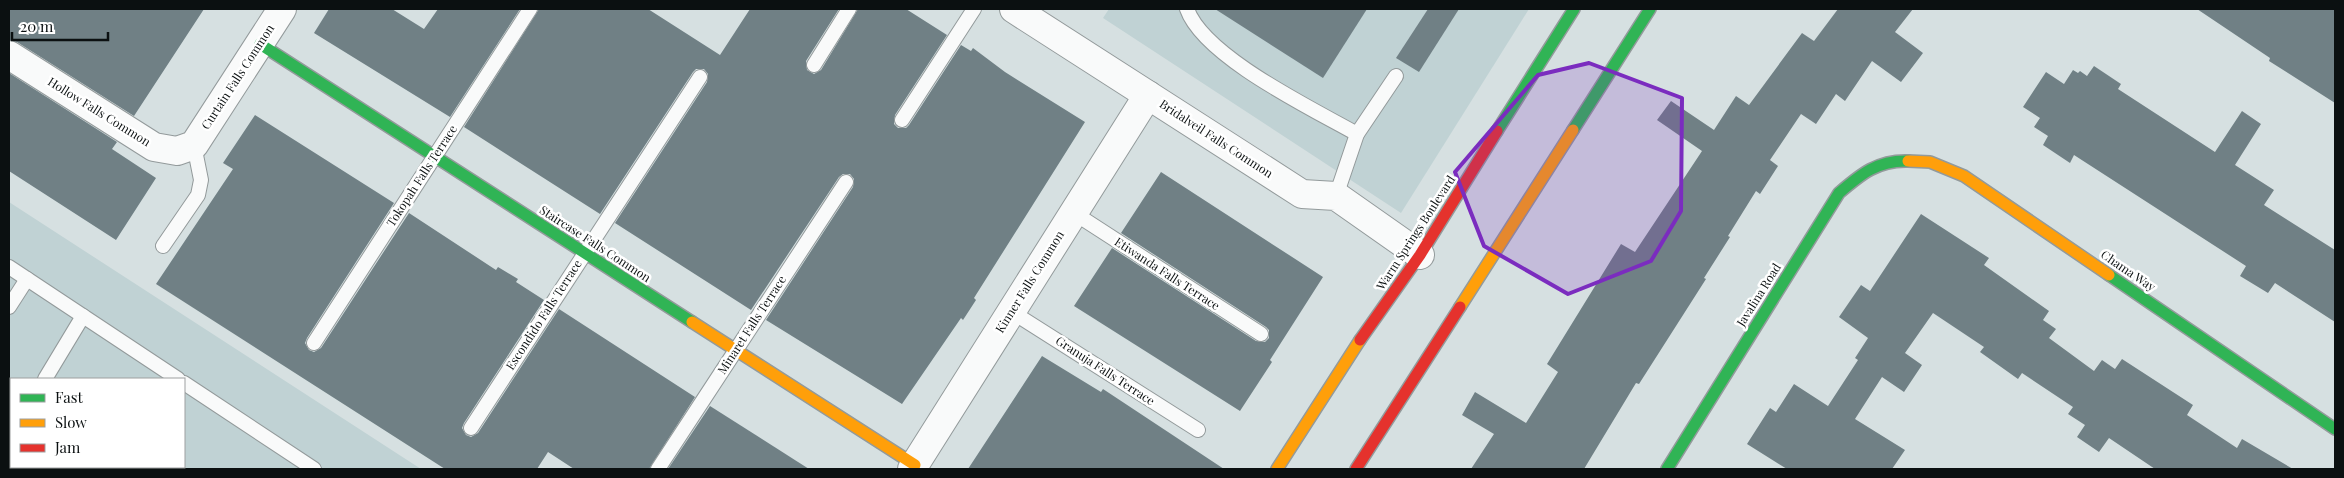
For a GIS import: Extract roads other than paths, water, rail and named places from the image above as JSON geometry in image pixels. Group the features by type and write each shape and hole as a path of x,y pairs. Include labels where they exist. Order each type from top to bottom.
{"street":[{"name":"Curtain Falls Common","path":"194,145 282,9"},
{"name":"Bridalveil Falls Common","path":"1014,9 1302,194 1336,196"},
{"name":"Warm Springs Boulevard","path":"1277,469 1346,359 1420,256 1574,9"},
{"path":"1356,469 1650,9"},
{"name":"Staircase Falls Common","path":"260,44 916,468"},
{"name":"Hollow Falls Common","path":"9,55 154,147 177,151 194,145"},
{"name":"Kinner Falls Common","path":"916,468 1148,95"},
{"name":"Chama Way","path":"1896,160 1930,162 1964,176 2335,429"},
{"name":"Javalina Road","path":"1667,469 1839,193 1864,171 1896,160"},
{"path":"1336,196 1420,256"}],"lane":[{"name":"Tokopah Falls Terrace","path":"314,343 530,9"},
{"path":"814,65 850,9"},
{"path":"902,120 974,9"},
{"path":"1187,9 1190,17 1212,42 1250,72 1357,134"},
{"path":"1336,196 1357,134 1396,76"},
{"name":"Escondido Falls Terrace","path":"471,428 700,77"},
{"path":"163,246 198,195 201,180 194,145"},
{"name":"Minaret Falls Terrace","path":"658,469 846,182"},
{"name":"Etiwanda Falls Terrace","path":"1074,213 1261,334"},
{"path":"9,267 176,378"},
{"path":"9,307 27,279"},
{"name":"Granuja Falls Terrace","path":"1012,312 1198,430"},
{"path":"46,378 83,316"},
{"path":"185,384 314,469"}]}
